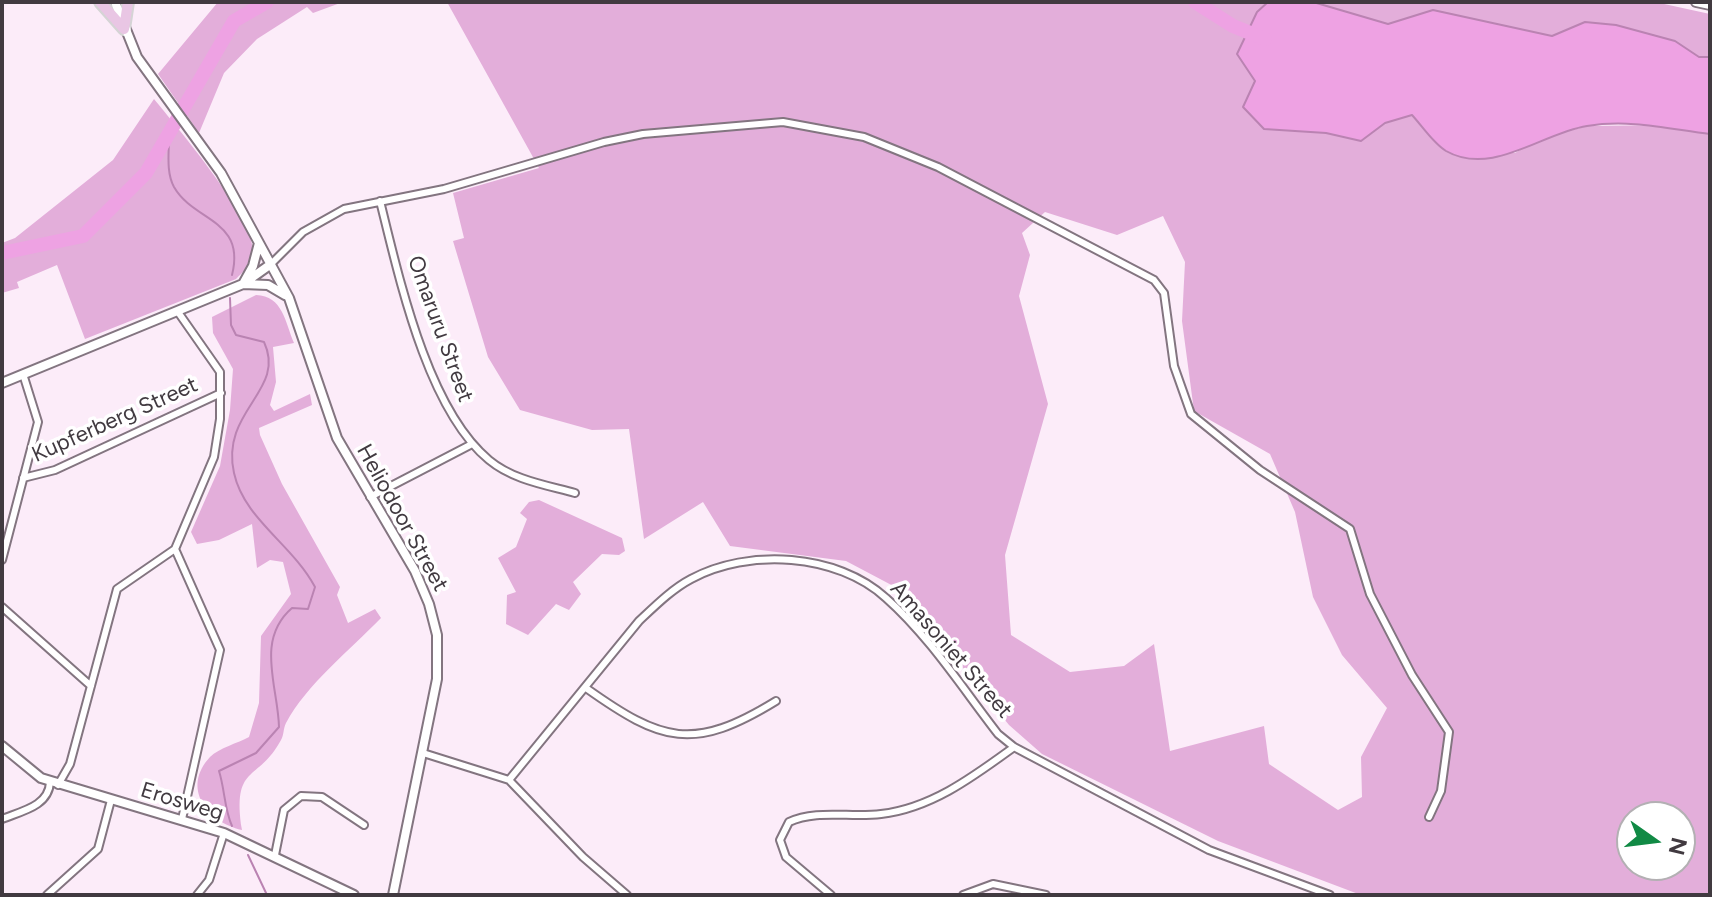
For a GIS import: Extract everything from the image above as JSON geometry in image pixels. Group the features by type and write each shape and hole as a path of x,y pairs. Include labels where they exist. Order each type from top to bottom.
{"main road":[{"path":"100,2 124,29"},
{"path":"124,29 128,2"}],"street":[{"name":"Heliodoor Street","path":"115,2 137,57 231,189 289,298 337,438 423,586 437,635 437,679 393,895"},
{"path":"1696,2 1710,5"},
{"path":"2,383 243,284 326,217 380,201 444,189 643,134 783,122 864,137 938,167 1144,272 1164,293 1174,366 1191,414 1260,470 1350,529 1370,594 1412,675 1449,732 1441,791 1429,817"},
{"name":"Omaruru Street","path":"380,201 418,333 449,409 472,444 490,461 514,475 575,493"},
{"path":"243,284 253,266 259,242"},
{"path":"243,284 268,285 289,298"},
{"path":"2,819 41,802 70,764 117,589 175,549 214,457 221,393 216,363 178,312"},
{"path":"2,560 38,422 23,374"},
{"name":"Kupferberg Street","path":"23,478 55,470 221,393"},
{"path":"370,497 472,444"},
{"path":"175,549 220,650 182,819"},
{"name":"Amasoniet Street","path":"509,780 639,621 690,579 724,566 789,559 846,574 886,597 998,734 1014,747 1209,850 1330,895"},
{"path":"2,607 91,686"},
{"path":"586,688 643,726 674,735 738,724 776,701"},
{"name":"Erosweg","path":"2,746 54,783 224,833 354,895"},
{"path":"831,895 783,851 780,840 789,822 812,816 880,814 919,805 957,785 1014,747"},
{"path":"423,753 509,780 583,857 627,895"},
{"path":"275,855 284,810 301,796 322,797 364,825"},
{"path":"47,895 98,849 111,800"},
{"path":"197,895 209,880 224,833"},
{"path":"963,895 993,884 1046,895"}],"shaded area":[{"path":"218,2 343,2 313,13 307,7 257,39 224,73 199,133 158,74"},
{"path":"447,2 1268,2 1257,12 1255,81 1264,129 1326,133 1361,141 1385,123 1413,115 1434,140 1515,153 1537,140 1587,126 1668,125 1710,134 1710,895 1361,895 1218,841 1042,754 1009,725 899,589 846,561 730,546 703,502 644,539 629,429 592,430 520,410 488,357 453,241 464,238 453,193 539,168","holes":["1045,212 1117,235 1163,216 1185,262 1182,321 1194,411 1270,454 1295,512 1313,597 1342,655 1387,708 1361,757 1362,797 1338,810 1269,764 1264,726 1170,751 1154,644 1124,666 1070,672 1011,635 1005,555 1048,404 1019,296 1030,255 1022,233"]},
{"path":"1268,2 1313,2 1388,24 1433,10 1552,36 1585,22 1616,25 1675,41 1699,57 1710,57 1710,134 1603,124 1570,130 1517,151 1481,159 1463,158 1446,151 1412,115 1385,123 1361,141 1326,133 1264,129 1243,107 1255,81 1237,54 1257,12"},
{"path":"1313,2 1655,2 1710,14 1710,57 1699,57 1675,41 1616,25 1585,22 1552,36 1433,10 1388,24"},
{"path":"154,99 229,198 251,239 252,258 236,279 85,339 57,265 17,282 19,288 2,293 2,243 15,238 113,160"},
{"path":"256,295 265,296 278,305 294,343 273,347 276,382 270,405 274,411 310,394 312,405 259,428 260,435 282,484 340,587 337,595 348,623 375,609 381,618 305,695 286,723 282,738 272,753 244,783 240,809 242,830 218,820 209,812 198,792 198,780 210,757 249,737 259,703 261,636 291,594 283,562 270,560 257,568 252,524 219,540 197,544 191,532 220,466 230,410 233,369 213,333 212,317"},
{"path":"539,500 622,538 625,551 619,555 602,554 573,582 581,594 569,610 556,604 528,635 506,624 507,595 516,592 498,558 516,547 527,519 520,513 529,502"}],"waterway":[{"path":"2,253 83,236 146,173 234,21 267,2"},
{"path":"1195,2 1233,26 1265,39"},
{"path":"169,137 171,181 183,199 225,232 232,243 232,275"},
{"path":"230,298 231,325 236,335 264,342 269,359 261,388 236,433 232,451 234,473 248,504 315,587 308,609 292,608 274,634 271,664 279,727 256,753 219,771 232,826"},
{"path":"248,855 267,895"}]}
